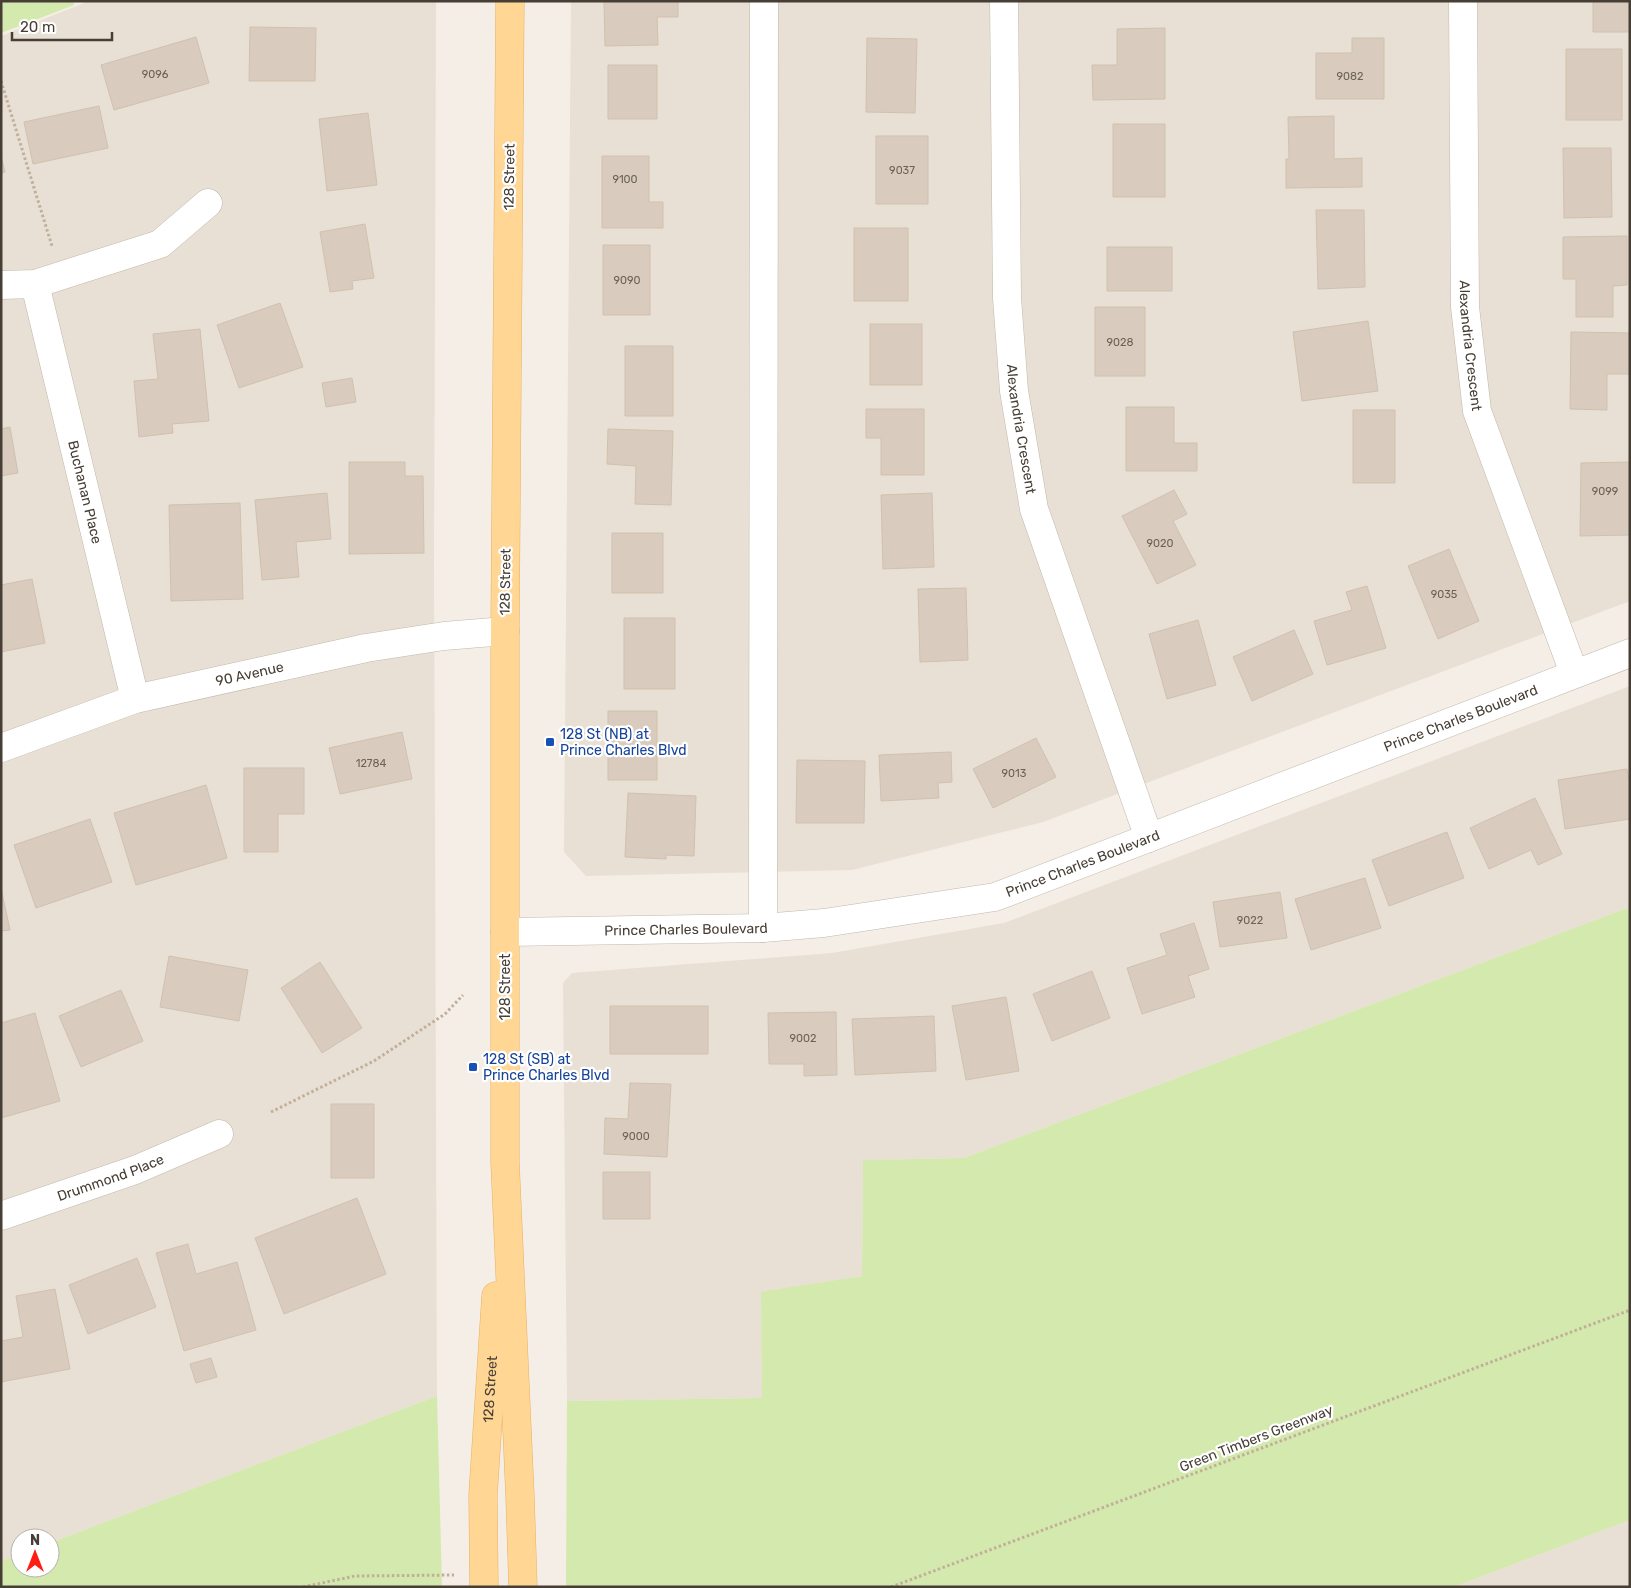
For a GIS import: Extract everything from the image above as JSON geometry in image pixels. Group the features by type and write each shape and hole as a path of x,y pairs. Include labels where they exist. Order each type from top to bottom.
{"main road":[{"name":"128 Street","path":"510,1 505,631 505,1162 520,1496 522,1587"},
{"name":"128 Street","path":"484,1587 483,1495 505,1162"}],"street":[{"path":"763,928 764,1"},
{"name":"Alexandria Crescent","path":"1004,1 1007,298 1014,391 1034,509 1149,838"},
{"name":"Alexandria Crescent","path":"1463,1 1465,307 1477,411 1574,673"},
{"path":"1,285 35,284 160,244 208,202"},
{"name":"Buchanan Place","path":"35,284 135,699"},
{"name":"90 Avenue","path":"1,748 135,699 366,648 444,636 505,631"},
{"name":"Prince Charles Boulevard","path":"505,932 763,928 824,923 994,897 1630,653"},
{"name":"Drummond Place","path":"1,1216 135,1170 220,1134"}],"path":[{"path":"1,81 55,253"},
{"path":"271,1112 374,1061 445,1014 463,995"},
{"name":"Green Timbers Greenway","path":"891,1587 1630,1310"},
{"path":"303,1587 354,1576 459,1574"}],"shaded area":[{"path":"84,1 436,1 434,564 437,1396 60,1539 60,1528 10,1528 10,1558 1,1561 1,36 84,3"},
{"path":"571,1 1630,1 1630,601 1043,822 852,870 586,876 564,852"},
{"path":"1630,686 1630,907 964,1158 863,1160 862,1276 761,1293 762,1398 567,1401 563,983 572,973 832,953 1004,923"},
{"path":"1630,1520 1630,1587 1454,1587"}],"green space":[{"path":"1,1 73,1 74,5 1,33"},
{"path":"1630,907 1630,1520 1454,1587 566,1587 567,1401 762,1398 761,1292 862,1276 863,1160 964,1158"},
{"path":"437,1396 442,1587 1,1587 1,1561 10,1558 10,1578 60,1578 60,1539"}],"building":[{"path":"604,1 678,1 678,17 657,17 658,45 605,46"},
{"path":"1593,1 1630,1 1630,32 1593,32"},
{"path":"250,27 316,28 315,81 249,81"},
{"path":"1165,28 1165,99 1093,100 1092,65 1117,65 1117,29"},
{"path":"196,37 209,83 114,110 101,65"},
{"path":"867,38 917,39 915,113 866,112"},
{"path":"1352,38 1384,38 1384,99 1316,99 1316,53 1352,53"},
{"path":"1566,49 1622,49 1622,120 1566,120"},
{"path":"608,65 657,65 657,119 608,119"},
{"path":"99,106 108,148 33,164 24,122"},
{"path":"368,113 377,185 327,191 319,119"},
{"path":"1334,116 1334,159 1362,158 1362,187 1286,188 1286,159 1289,159 1288,117"},
{"path":"1113,124 1165,124 1165,197 1113,197"},
{"path":"876,136 928,136 928,204 876,204"},
{"path":"1563,148 1611,148 1612,217 1564,218"},
{"path":"1,156 5,172 1,173"},
{"path":"602,156 649,156 649,202 663,202 663,228 602,228"},
{"path":"1316,210 1364,210 1365,287 1318,289"},
{"path":"365,224 374,278 352,281 353,289 330,292 320,232"},
{"path":"854,228 908,228 908,301 854,301"},
{"path":"1627,236 1627,285 1613,286 1613,317 1576,317 1576,279 1563,279 1563,237"},
{"path":"603,245 650,245 650,315 603,315"},
{"path":"1107,247 1172,247 1172,291 1107,291"},
{"path":"280,303 303,367 239,388 217,325"},
{"path":"1095,307 1145,307 1145,376 1095,376"},
{"path":"1368,321 1378,391 1302,401 1293,332"},
{"path":"870,324 922,324 922,385 870,385"},
{"path":"200,329 209,421 172,424 173,433 139,437 134,381 158,379 153,334"},
{"path":"1571,332 1630,333 1630,374 1607,374 1607,410 1570,409"},
{"path":"625,346 673,346 673,416 625,416"},
{"path":"352,378 356,402 326,407 322,383"},
{"path":"1126,407 1174,407 1174,443 1197,443 1197,471 1126,471"},
{"path":"866,409 924,409 924,475 881,475 881,438 866,438"},
{"path":"1353,410 1395,410 1395,483 1353,483"},
{"path":"10,427 18,473 1,476 1,429"},
{"path":"608,429 673,431 671,505 635,504 636,466 607,464"},
{"path":"349,462 405,462 405,476 423,476 424,553 349,554"},
{"path":"1630,462 1630,535 1580,536 1581,463"},
{"path":"1174,490 1187,514 1173,521 1196,565 1157,584 1122,516"},
{"path":"327,493 331,539 296,542 299,577 262,580 255,500"},
{"path":"932,493 934,567 883,569 881,495"},
{"path":"240,503 243,599 171,601 169,505"},
{"path":"612,533 663,533 663,593 612,593"},
{"path":"1449,549 1479,621 1438,639 1408,566"},
{"path":"32,579 45,643 1,652 1,585"},
{"path":"1367,586 1386,648 1327,665 1314,621 1352,610 1346,592"},
{"path":"966,588 968,660 920,662 918,589"},
{"path":"624,618 675,618 675,689 624,689"},
{"path":"1198,620 1216,685 1167,699 1149,634"},
{"path":"1294,630 1313,674 1252,701 1233,657"},
{"path":"608,711 657,711 657,780 608,780"},
{"path":"402,732 412,779 340,794 329,748"},
{"path":"1036,738 1056,777 993,808 973,769"},
{"path":"951,752 952,782 938,783 939,798 881,801 879,755"},
{"path":"797,760 865,761 864,823 796,823"},
{"path":"244,768 304,768 304,814 278,814 278,852 244,852"},
{"path":"1627,769 1630,785 1630,819 1565,829 1558,780"},
{"path":"206,785 227,858 136,885 114,813"},
{"path":"628,793 696,796 694,856 666,855 666,859 625,857"},
{"path":"1535,798 1562,854 1538,865 1531,850 1489,869 1470,828"},
{"path":"90,819 112,882 36,908 14,845"},
{"path":"1447,832 1464,878 1389,906 1372,860"},
{"path":"1365,878 1381,928 1311,950 1295,899"},
{"path":"1,888 10,930 1,931"},
{"path":"1280,892 1287,938 1220,947 1213,902"},
{"path":"1194,923 1209,969 1188,976 1195,997 1142,1014 1127,968 1167,955 1160,934"},
{"path":"169,956 248,970 239,1021 160,1007"},
{"path":"320,962 362,1028 322,1053 281,988"},
{"path":"1092,971 1110,1018 1052,1041 1033,994"},
{"path":"121,990 143,1041 81,1067 59,1016"},
{"path":"1006,997 1019,1071 966,1080 952,1006"},
{"path":"610,1006 708,1006 708,1054 610,1054"},
{"path":"836,1012 837,1075 804,1076 804,1064 769,1064 768,1013"},
{"path":"35,1013 60,1101 1,1118 1,1023"},
{"path":"934,1016 936,1071 855,1075 852,1019"},
{"path":"630,1083 671,1084 667,1157 604,1154 605,1118 628,1119"},
{"path":"331,1104 374,1104 374,1178 331,1178"},
{"path":"603,1172 650,1172 650,1219 603,1219"},
{"path":"357,1198 386,1274 284,1314 255,1238"},
{"path":"188,1244 196,1274 237,1262 256,1330 184,1351 156,1253"},
{"path":"137,1258 156,1307 88,1334 69,1285"},
{"path":"55,1289 70,1369 1,1382 1,1341 23,1337 16,1296"},
{"path":"211,1358 217,1377 196,1383 190,1364"}],"place":[{"name":"128 St (NB) at Prince Charles Blvd","path":"550,742"},
{"name":"128 St (SB) at Prince Charles Blvd","path":"473,1067"}]}
